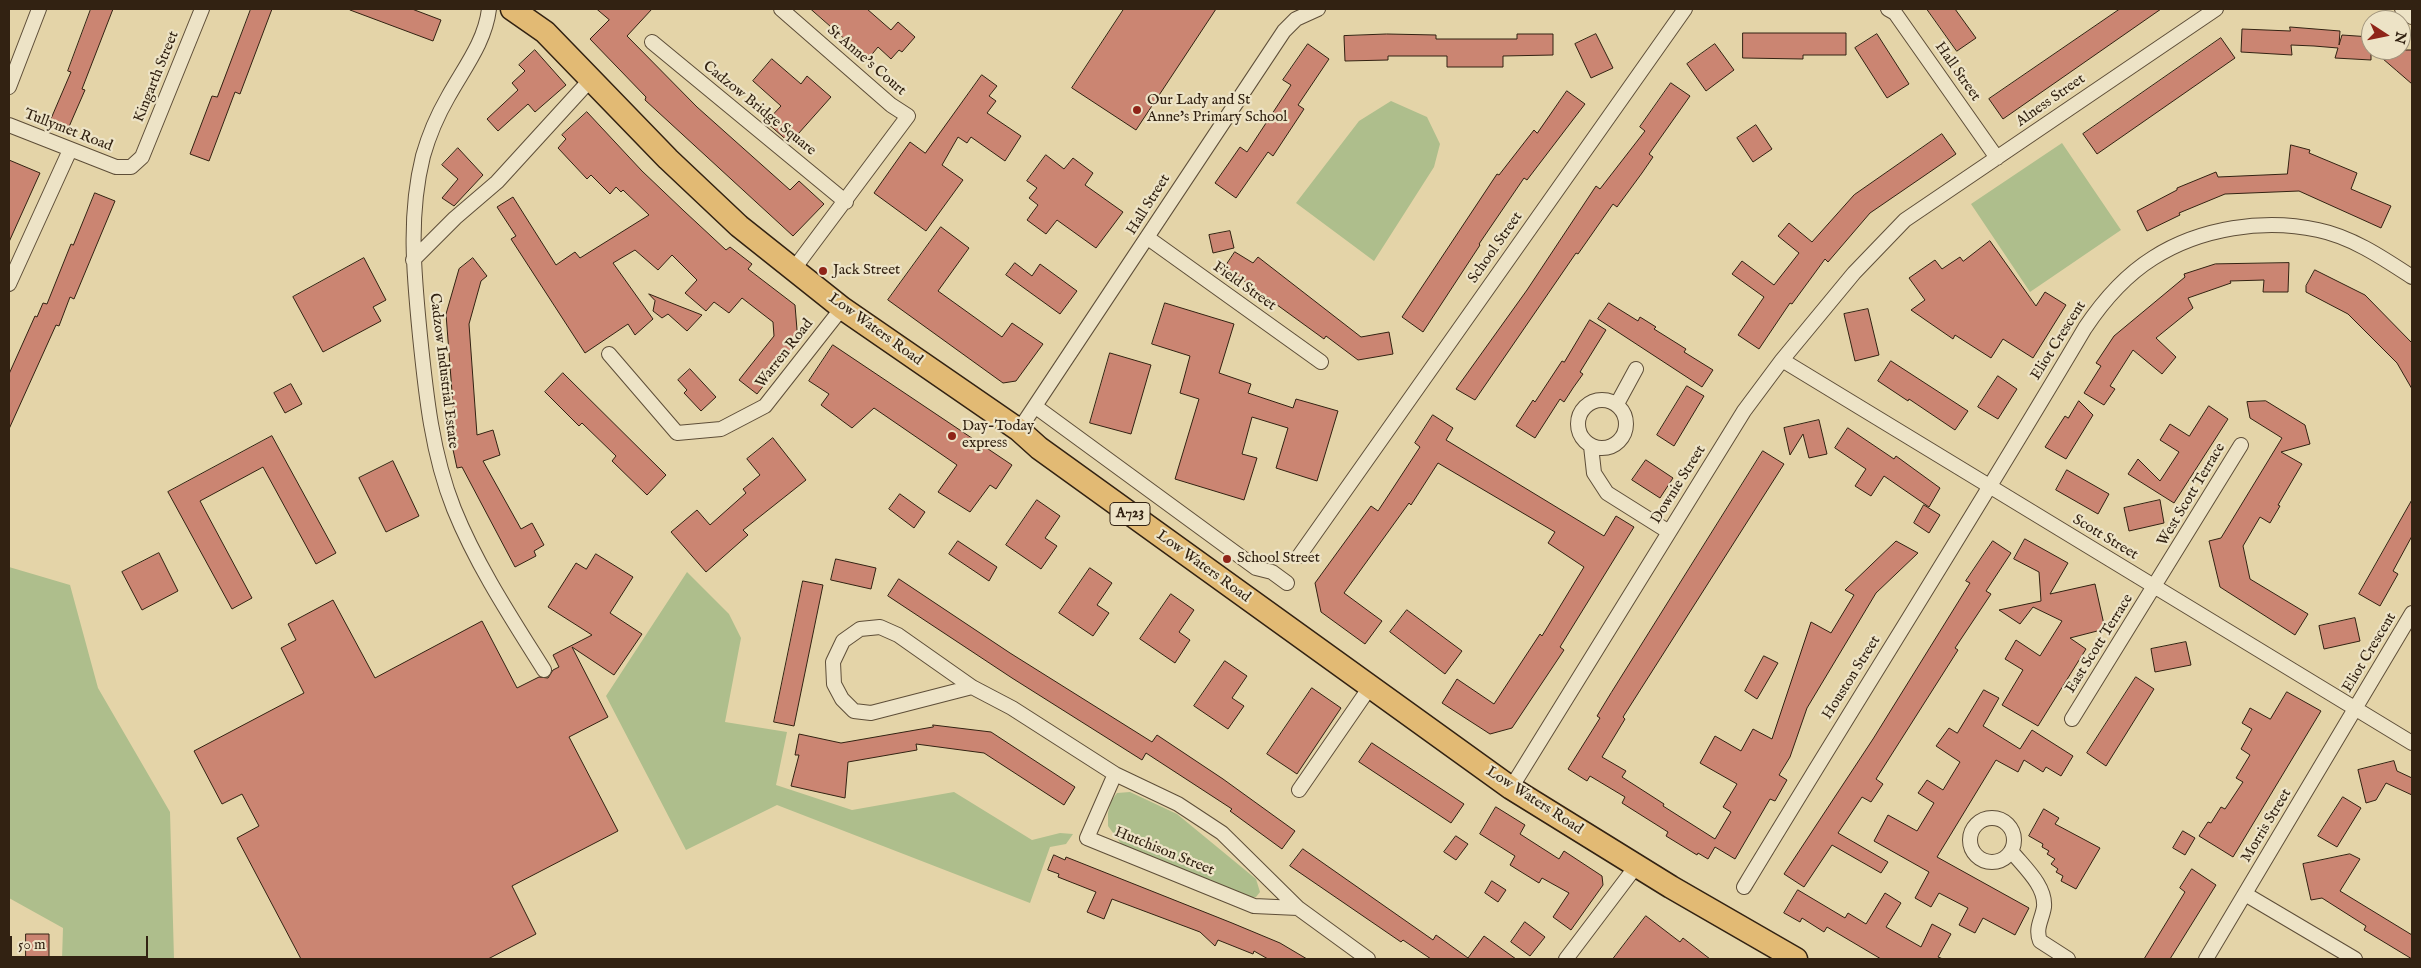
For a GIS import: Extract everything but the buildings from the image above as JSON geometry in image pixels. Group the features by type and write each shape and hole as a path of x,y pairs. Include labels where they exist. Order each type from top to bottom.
{"main road":[{"name":"Low Waters Road","path":"512,9 545,32 592,78 668,159 739,226 842,308 1019,430 1039,448 1511,788 1796,959"}],"street":[{"path":"9,87 39,9"},
{"name":"Kingarth Street","path":"142,158 202,9"},
{"name":"Cadzow Industrial Estate","path":"489,9 483,36 448,97 429,136 418,180 413,260 432,434 440,469 455,510 502,603 544,670"},
{"name":"St Anne's Court","path":"781,9 891,105 908,116 846,202"},
{"name":"Hall Street","path":"1019,430 1284,32 1296,19 1318,9"},
{"name":"School Street","path":"1299,556 1685,9"},
{"name":"Hall Street","path":"1888,9 1895,13 1998,158"},
{"name":"Alness Street","path":"1905,220 2216,9"},
{"path":"2402,9 2412,17"},
{"name":"Cadzow Bridge Square","path":"652,42 846,202"},
{"path":"413,260 455,218 497,182 592,78"},
{"name":"Tullymet Road","path":"9,126 116,167 130,167 142,158"},
{"path":"9,284 70,150"},
{"path":"793,270 846,202"},
{"name":"Downie Street","path":"1511,788 1744,411 1782,360 1854,273 1905,220"},
{"name":"Eliot Crescent","path":"1990,487 2099,306 2122,283 2153,258 2182,244 2222,231 2257,225 2290,226 2319,230 2348,240 2412,277"},
{"name":"Field Street","path":"1148,238 1321,362"},
{"name":"Warren Road","path":"609,354 677,432 721,429 765,406 842,308"},
{"name":"Scott Street","path":"1782,360 2412,743"},
{"path":"1617,404 1636,369"},
{"path":"1607,399 1617,404 1625,414 1626,425 1623,436 1615,444 1603,448 1591,446 1583,438 1578,427 1579,416 1585,406 1595,400 1607,399"},
{"name":"Low Waters Road","path":"1036,407 1256,568 1272,572 1287,583"},
{"name":"West Scott Terrace","path":"2155,587 2241,445"},
{"path":"1591,446 1594,473 1607,493 1669,532"},
{"name":"Houston Street","path":"1744,887 1990,487"},
{"name":"East Scott Terrace","path":"2072,719 2155,587"},
{"name":"Eliot Crescent","path":"2355,709 2412,612"},
{"path":"972,687 871,713 854,711 842,699 834,684 833,662 844,641 860,629 880,627 898,635 972,687 1012,708 1115,774 1178,804 1222,833 1298,908 1368,959"},
{"path":"1299,790 1370,688"},
{"name":"Morris Street","path":"2206,959 2355,709"},
{"name":"Hutchison Street","path":"1115,774 1087,838 1254,906 1298,908"},
{"path":"2012,852 2038,883 2043,895 2044,906 2037,930 2040,941 2068,959"},
{"path":"1566,959 1637,865"},
{"path":"2245,894 2355,959"}],"green space":[{"path":"1391,101 1427,117 1440,144 1434,167 1374,261 1296,203 1359,121"},
{"path":"2062,143 2121,230 2030,292 1971,204"},
{"path":"9,567 70,585 98,688 170,812 174,959 62,959 63,928 9,898"},
{"path":"687,572 729,614 741,638 725,722 787,732 776,785 852,810 954,792 1032,840 1060,833 1073,834 1066,844 1050,847 1030,903 777,805 686,850 606,696"},
{"path":"1130,792 1177,814 1256,879 1260,892 1256,897 1249,897 1122,845 1108,826 1108,813 1111,801 1117,793"}],"place":[{"name":"Our Lady and St Anne's Primary School","path":"1137,110"},
{"name":"Jack Street","path":"823,271"},
{"name":"Day-Today express","path":"952,436"},
{"name":"School Street","path":"1227,559"}]}
